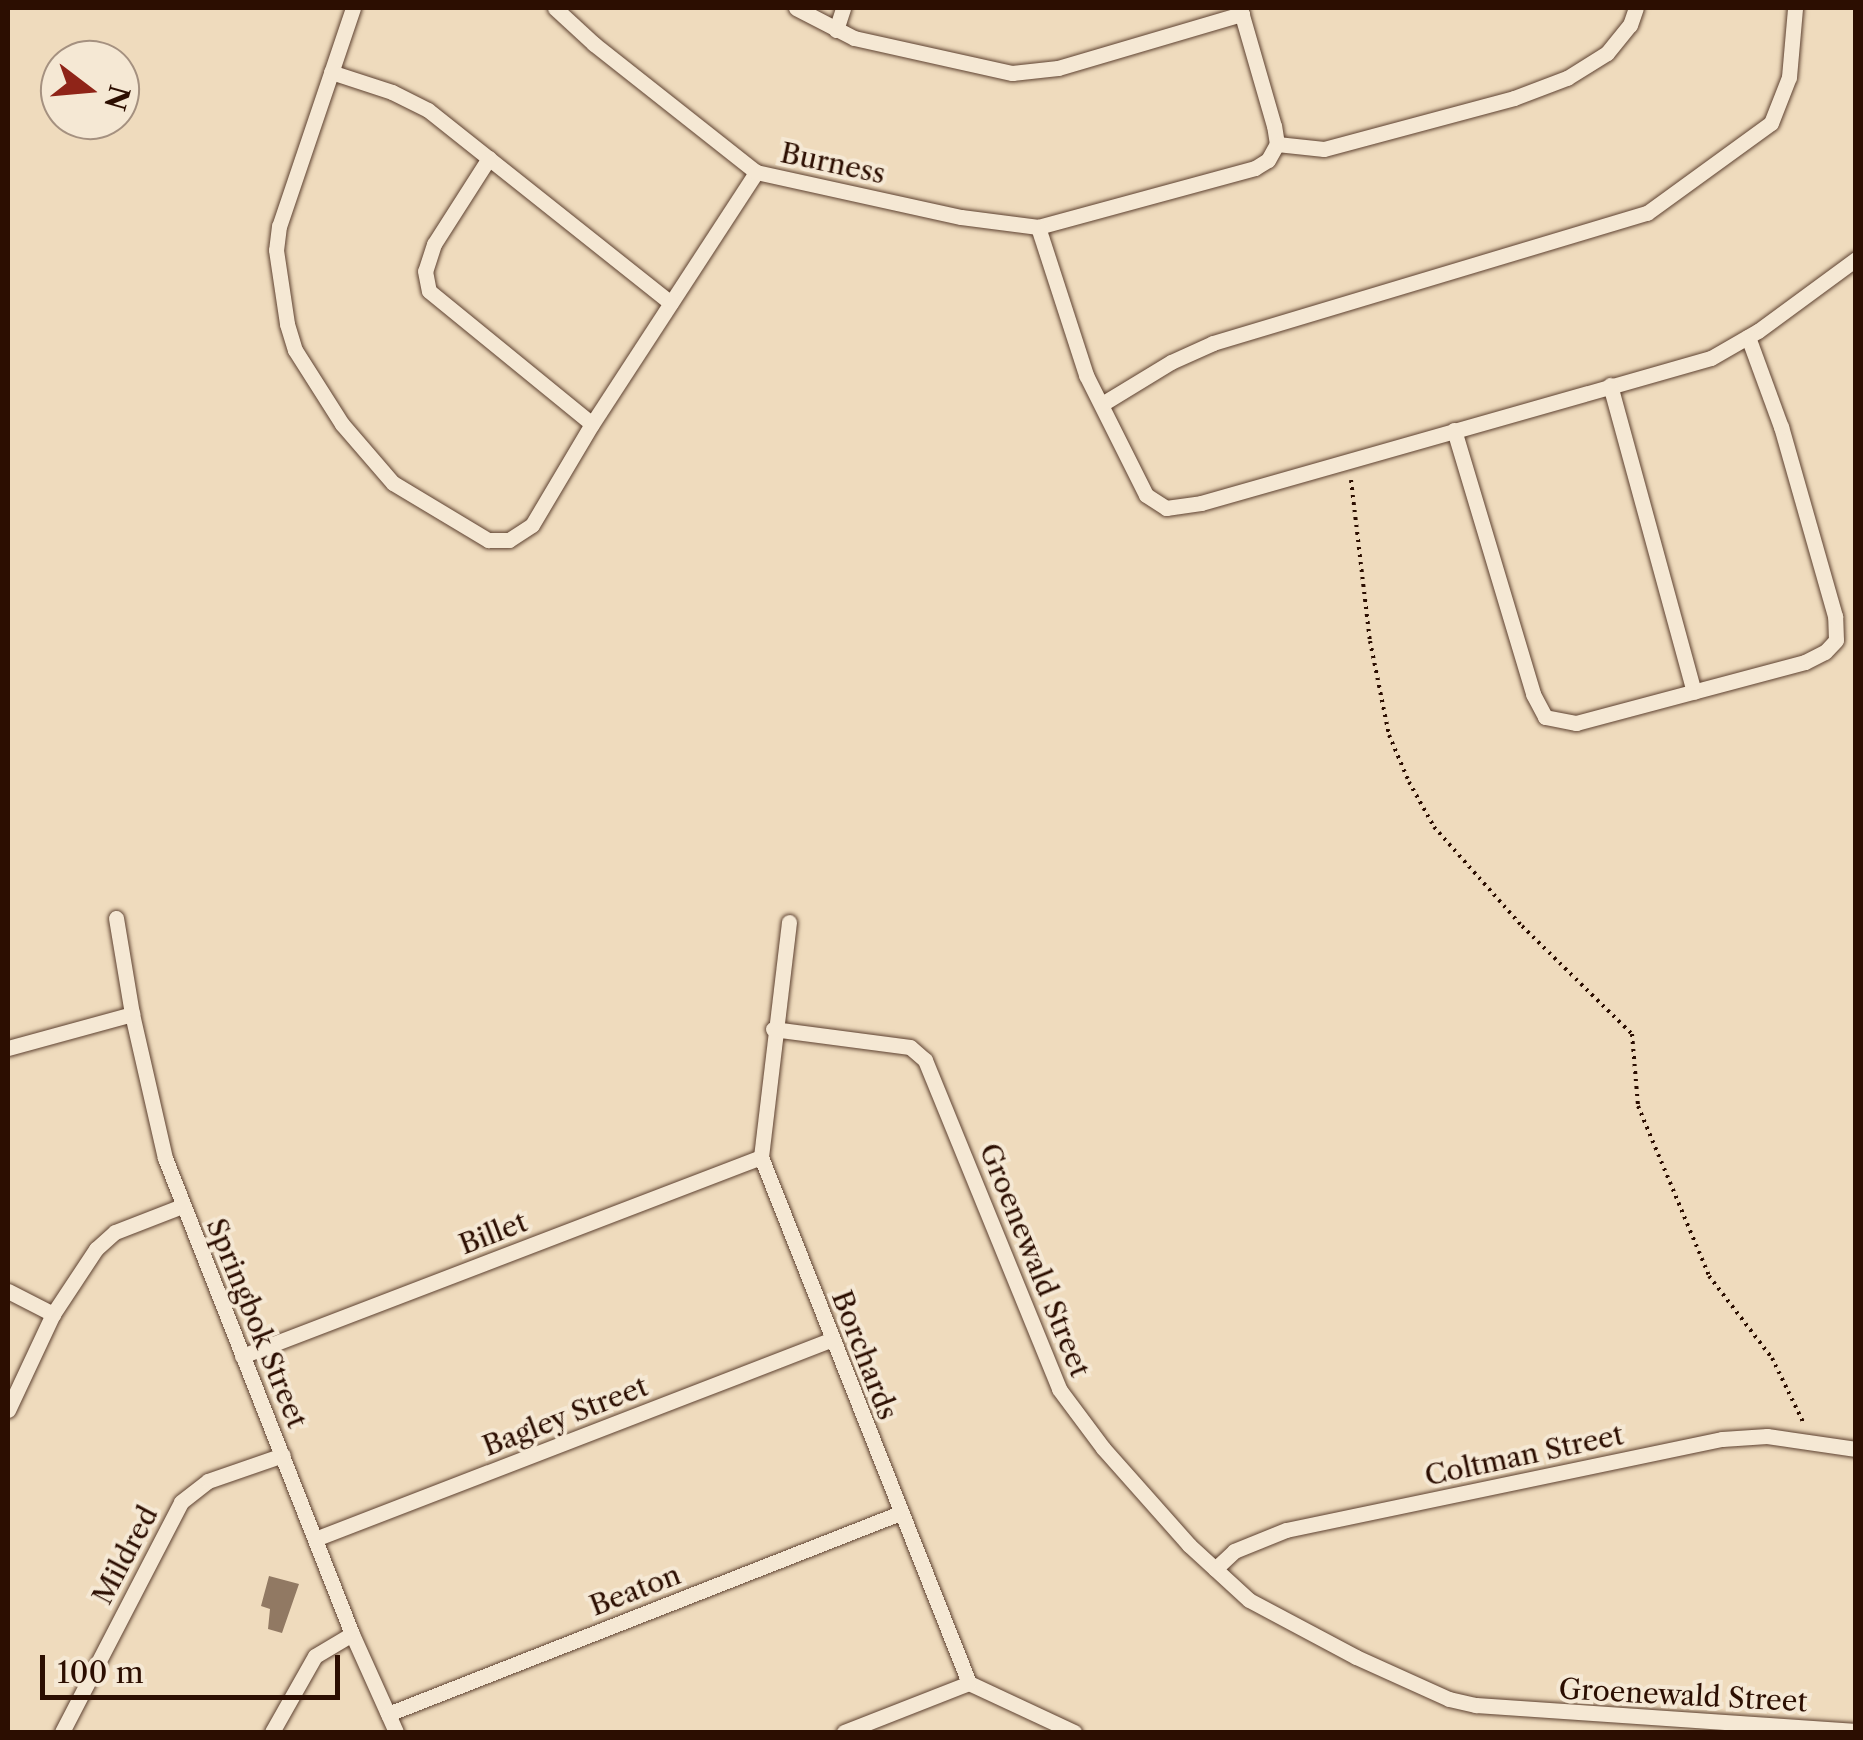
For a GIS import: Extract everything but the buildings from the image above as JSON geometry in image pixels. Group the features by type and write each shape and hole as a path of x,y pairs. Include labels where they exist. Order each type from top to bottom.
{"street":[{"path":"353,8 278,226 276,250 295,350 342,424 393,483 470,531 498,542 522,535 532,525 592,424 756,172"},
{"name":"Burness","path":"555,8 594,44 756,172 961,216 1038,228 1256,168 1275,149"},
{"path":"796,8 836,30 877,45 1030,73 1241,11 1275,149 1324,149 1514,98 1567,78 1607,53 1630,25 1636,8"},
{"path":"836,30 843,8"},
{"path":"1102,404 1171,362 1213,343 1647,213 1771,124 1788,77 1796,8"},
{"path":"331,72 392,92 428,110 671,303"},
{"path":"488,158 434,244 425,270 429,291 592,424"},
{"path":"1038,228 1071,340 1146,496 1166,508 1201,503 1711,358 1748,337 1856,259"},
{"path":"1454,430 1534,694 1545,716 1576,723 1804,662 1825,652 1836,640 1835,616 1781,427 1748,337"},
{"path":"1610,385 1694,692"},
{"name":"Springbok Street","path":"116,918 157,1127 182,1206 352,1634 396,1732"},
{"name":"Borchards","path":"789,922 773,1029 761,1157 969,1683"},
{"path":"8,1048 132,1014"},
{"name":"Groenewald Street","path":"773,1029 910,1047 925,1060 1059,1389 1103,1448 1215,1570 1250,1600 1356,1656 1462,1702 1518,1710 1856,1730"},
{"name":"Billet","path":"242,1356 761,1157"},
{"path":"8,1410 54,1314 96,1249 115,1232 182,1206"},
{"path":"8,1291 54,1314"},
{"name":"Bagley Street","path":"315,1539 833,1339"},
{"name":"Coltman Street","path":"1215,1570 1246,1545 1286,1530 1722,1439 1766,1436 1856,1449"},
{"name":"Mildred","path":"62,1732 181,1502 208,1481 283,1455"},
{"name":"Beaton","path":"388,1714 900,1513"},
{"path":"272,1732 315,1656 352,1634"},
{"path":"844,1732 969,1683 1074,1732"}],"path":[{"path":"1349,461 1370,641 1389,736 1409,782 1447,842 1522,926 1632,1034 1638,1106 1709,1276 1772,1358 1812,1442"}]}
